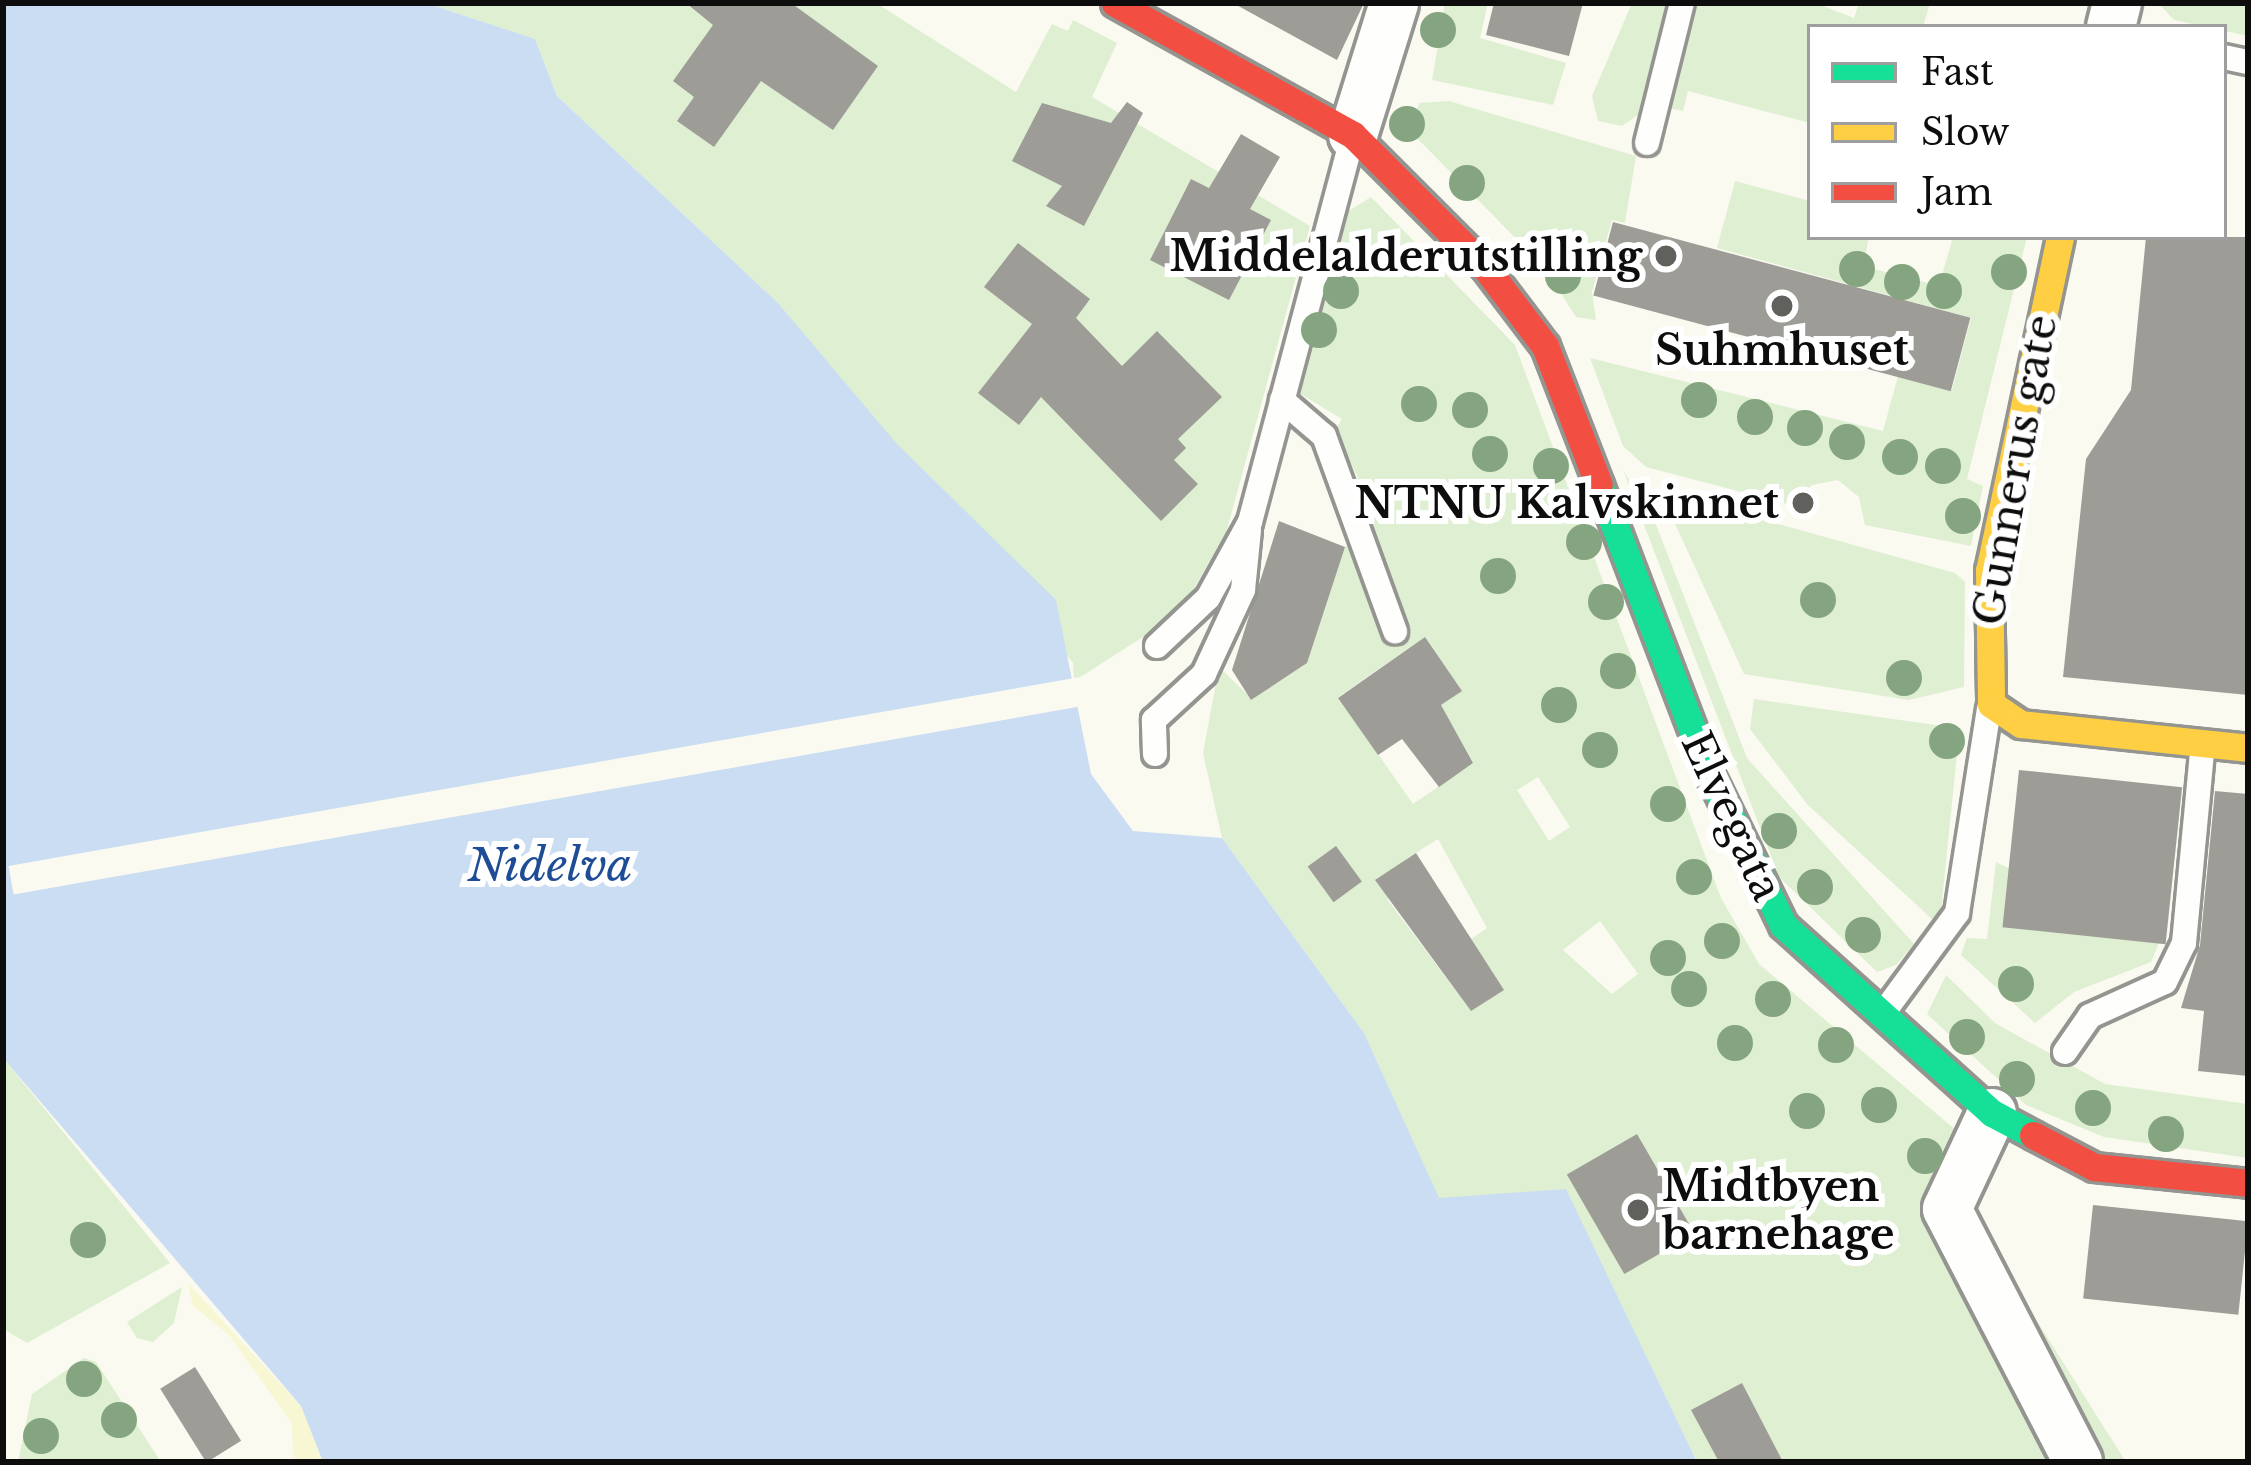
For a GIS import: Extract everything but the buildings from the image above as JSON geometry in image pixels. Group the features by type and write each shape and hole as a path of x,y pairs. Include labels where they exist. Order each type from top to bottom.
{"street":[{"name":"Elvegata","path":"1115,3 1353,136 1485,267 1545,346 1709,775 1783,925 1879,1018 1992,1113 2094,1167 2248,1184"},
{"path":"1353,136 1394,3"},
{"name":"Gunnerus gate","path":"1991,704 1990,570 2059,240"},
{"path":"1991,704 2021,724 2248,748"},
{"path":"1992,1113 1947,1209 2078,1462"}],"lane":[{"path":"1647,143 1682,3"},
{"path":"1155,754 1154,719 1204,674 1243,590 1250,522 1353,136"},
{"path":"1282,400 1324,436 1394,631"},
{"path":"1156,646 1208,598 1250,522"},
{"path":"1879,1018 1957,913 1976,740 1991,704"},
{"path":"2065,1052 2090,1016 2165,982 2184,943 2203,743"}],"shaded area":[{"path":"426,3 876,3 1016,92 1052,24 1068,31 1073,20 1117,43 1092,97 1310,226 1226,533 1179,614 1074,681 1073,663 778,303 557,96 535,39"},
{"path":"1445,3 1488,3 1480,38 1566,63 1553,105 1432,80"},
{"path":"1632,3 1673,3 1644,111 1622,126 1598,121 1592,96"},
{"path":"1698,3 1815,3 1854,18 1859,3 1930,3 1924,24 1807,24 1807,122 1688,91 1683,111 1669,108"},
{"path":"2158,3 2248,3 2248,36 2227,31 2227,24 2174,20"},
{"path":"1449,101 1636,156 1625,223 1612,220 1592,292 1596,320 1576,317 1543,266 1412,133 1419,103"},
{"path":"1735,181 1807,200 1807,240 1868,240 1863,266 1939,286 1952,240 2026,240 1967,479 1983,486 1971,546 1865,525 1859,497 1838,480 1812,485 1791,505 1646,467 1623,446 1590,358 1883,431 1898,376 1952,390 1971,318 1717,248"},
{"path":"1371,197 1515,345 1721,898 1759,964 1957,1131 1942,1161 1957,1194 2126,1462 1697,1462 1566,1190 1439,1199 1364,1033 1222,838 1203,753 1219,667 1252,699 1303,666 1345,547 1371,535 1368,498 1335,431 1342,419 1299,393 1344,214","holes":["1425,637 1461,691 1437,708 1473,763 1413,804 1338,697","1538,777 1570,827 1549,841 1517,790","1438,839 1487,928 1471,939 1471,1011 1387,899 1412,882 1406,859","1600,921 1638,974 1612,994 1563,950"]},
{"path":"1623,470 1655,522 1747,758 1914,944 1896,965 1877,972 1779,877"},
{"path":"1680,497 1955,573 1965,582 1964,687 1909,700 1744,674 1666,504"},
{"path":"1754,699 1949,727 1958,744 1941,911 1932,919 1807,804 1750,729"},
{"path":"1996,862 2159,943 2151,962 2074,992 2035,1023 1961,955 1967,938 1987,939"},
{"path":"1946,975 1995,1023 2105,1084 2248,1104 2248,1158 2104,1137 2026,1105 1927,1014"},
{"path":"3,1058 170,1263 27,1343 3,1329"},
{"path":"182,1287 174,1323 153,1342 137,1338 127,1322"},
{"path":"84,1358 96,1362 161,1462 18,1462 32,1394"}],"sand":[{"path":"188,1283 301,1406 323,1462 293,1462 292,1424 230,1336 193,1306"}],"water":[{"name":"Nidelva","path":"3,3 426,3 535,39 557,96 778,303 896,443 1056,600 1091,774 1133,831 1222,838 1364,1033 1439,1198 1566,1189 1697,1462 323,1462 301,1406 3,1058"}],"pier":[{"path":"1080,677 1085,706 14,894 9,866"}],"traffic: fast":[{"path":"1599,485 1710,775 1783,925 1992,1113 2033,1135"}],"traffic: slow":[{"path":"2059,240 1989,570 1991,704 2021,724 2248,748"}],"traffic: jam":[{"path":"1115,3 1353,135 1485,267 1545,346 1599,485"},
{"path":"2033,1135 2094,1167 2248,1183"}],"place":[{"name":"Middelalderutstilling","path":"1666,256"},
{"name":"Suhmhuset","path":"1782,306"},
{"name":"NTNU Kalvskinnet","path":"1803,503"},
{"name":"Midtbyen barnehage","path":"1638,1210"}]}
